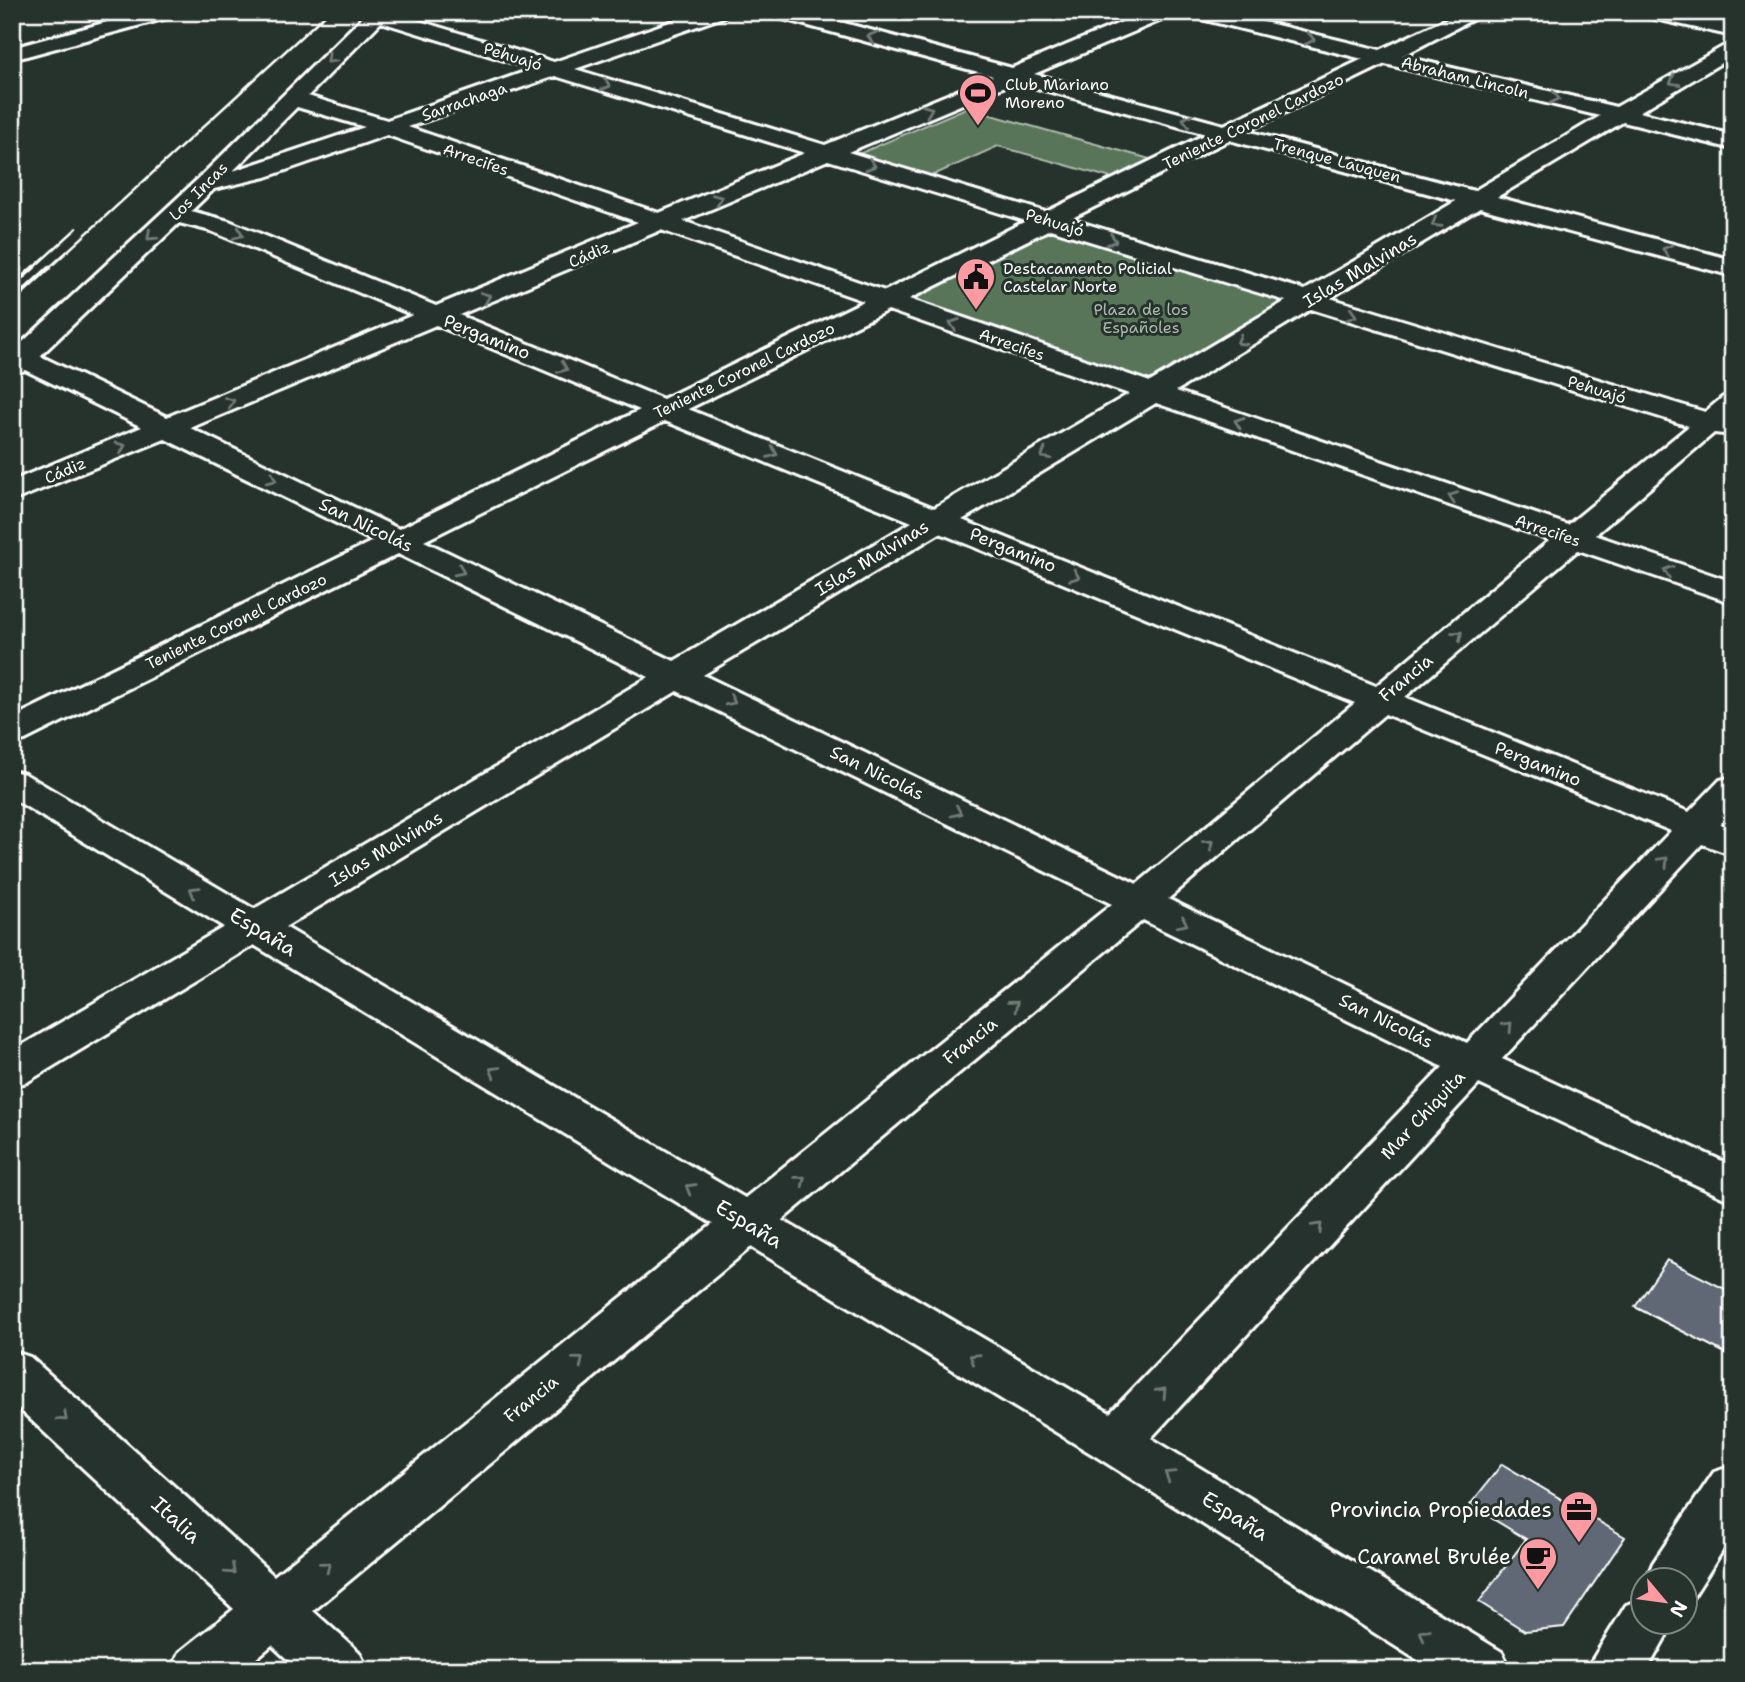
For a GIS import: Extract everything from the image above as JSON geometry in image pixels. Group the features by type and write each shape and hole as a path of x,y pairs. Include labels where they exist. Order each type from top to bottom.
{"street":[{"path":"12,54 167,12"},
{"name":"Sarrachaga","path":"206,184 258,172 719,12"},
{"name":"Trenque Lauquen","path":"779,12 1733,268"},
{"name":"Cádiz","path":"12,492 439,317 1164,12"},
{"name":"Abraham Lincoln","path":"1196,12 1733,142"},
{"name":"Teniente Coronel Cardozo","path":"12,732 1229,131 1477,12"},
{"path":"1649,12 1733,30"},
{"name":"Pehuajó","path":"378,14 1051,220 1307,302 1725,418"},
{"name":"Los Incas","path":"17,362 206,184 378,14"},
{"name":"Islas Malvinas","path":"12,1071 1733,47"},
{"name":"Arrecifes","path":"291,99 317,104 386,127 1733,593"},
{"name":"Pergamino","path":"174,214 220,226 664,410 1714,835"},
{"name":"San Nicolás","path":"17,362 167,428 1472,1063 1733,1185"},
{"name":"Francia","path":"200,1670 1140,902 1573,539 1725,418"},
{"name":"España","path":"12,782 1115,1442 1482,1670"},
{"name":"Mar Chiquita","path":"1115,1442 1472,1063 1714,835 1733,788"},
{"name":"Italia","path":"12,1371 339,1670"},
{"path":"1682,1566 1733,1488"},
{"path":"1615,1670 1637,1636"}],"green space":[{"name":"Club Mariano Moreno","path":"966,108 1157,161 1118,180 998,146 929,177 856,155"},
{"name":"Plaza de los Españoles","path":"1050,226 1287,303 1150,383 902,299"}],"building":[{"path":"1667,1260 1733,1293 1733,1357 1635,1307"},
{"path":"1502,1464 1625,1537 1564,1627 1525,1631 1479,1602 1526,1539 1470,1505"}],"railway":[{"path":"48,269 328,12"},
{"path":"32,269 77,228"},
{"path":"12,287 34,267"},
{"path":"12,302 50,267"}],"place":[{"name":"Club Mariano Moreno","path":"978,127"},
{"name":"Destacamento Policial Castelar Norte","path":"976,311"},
{"name":"Provincia Propiedades","path":"1579,1544"},
{"name":"Caramel Brulée","path":"1538,1591"}]}
